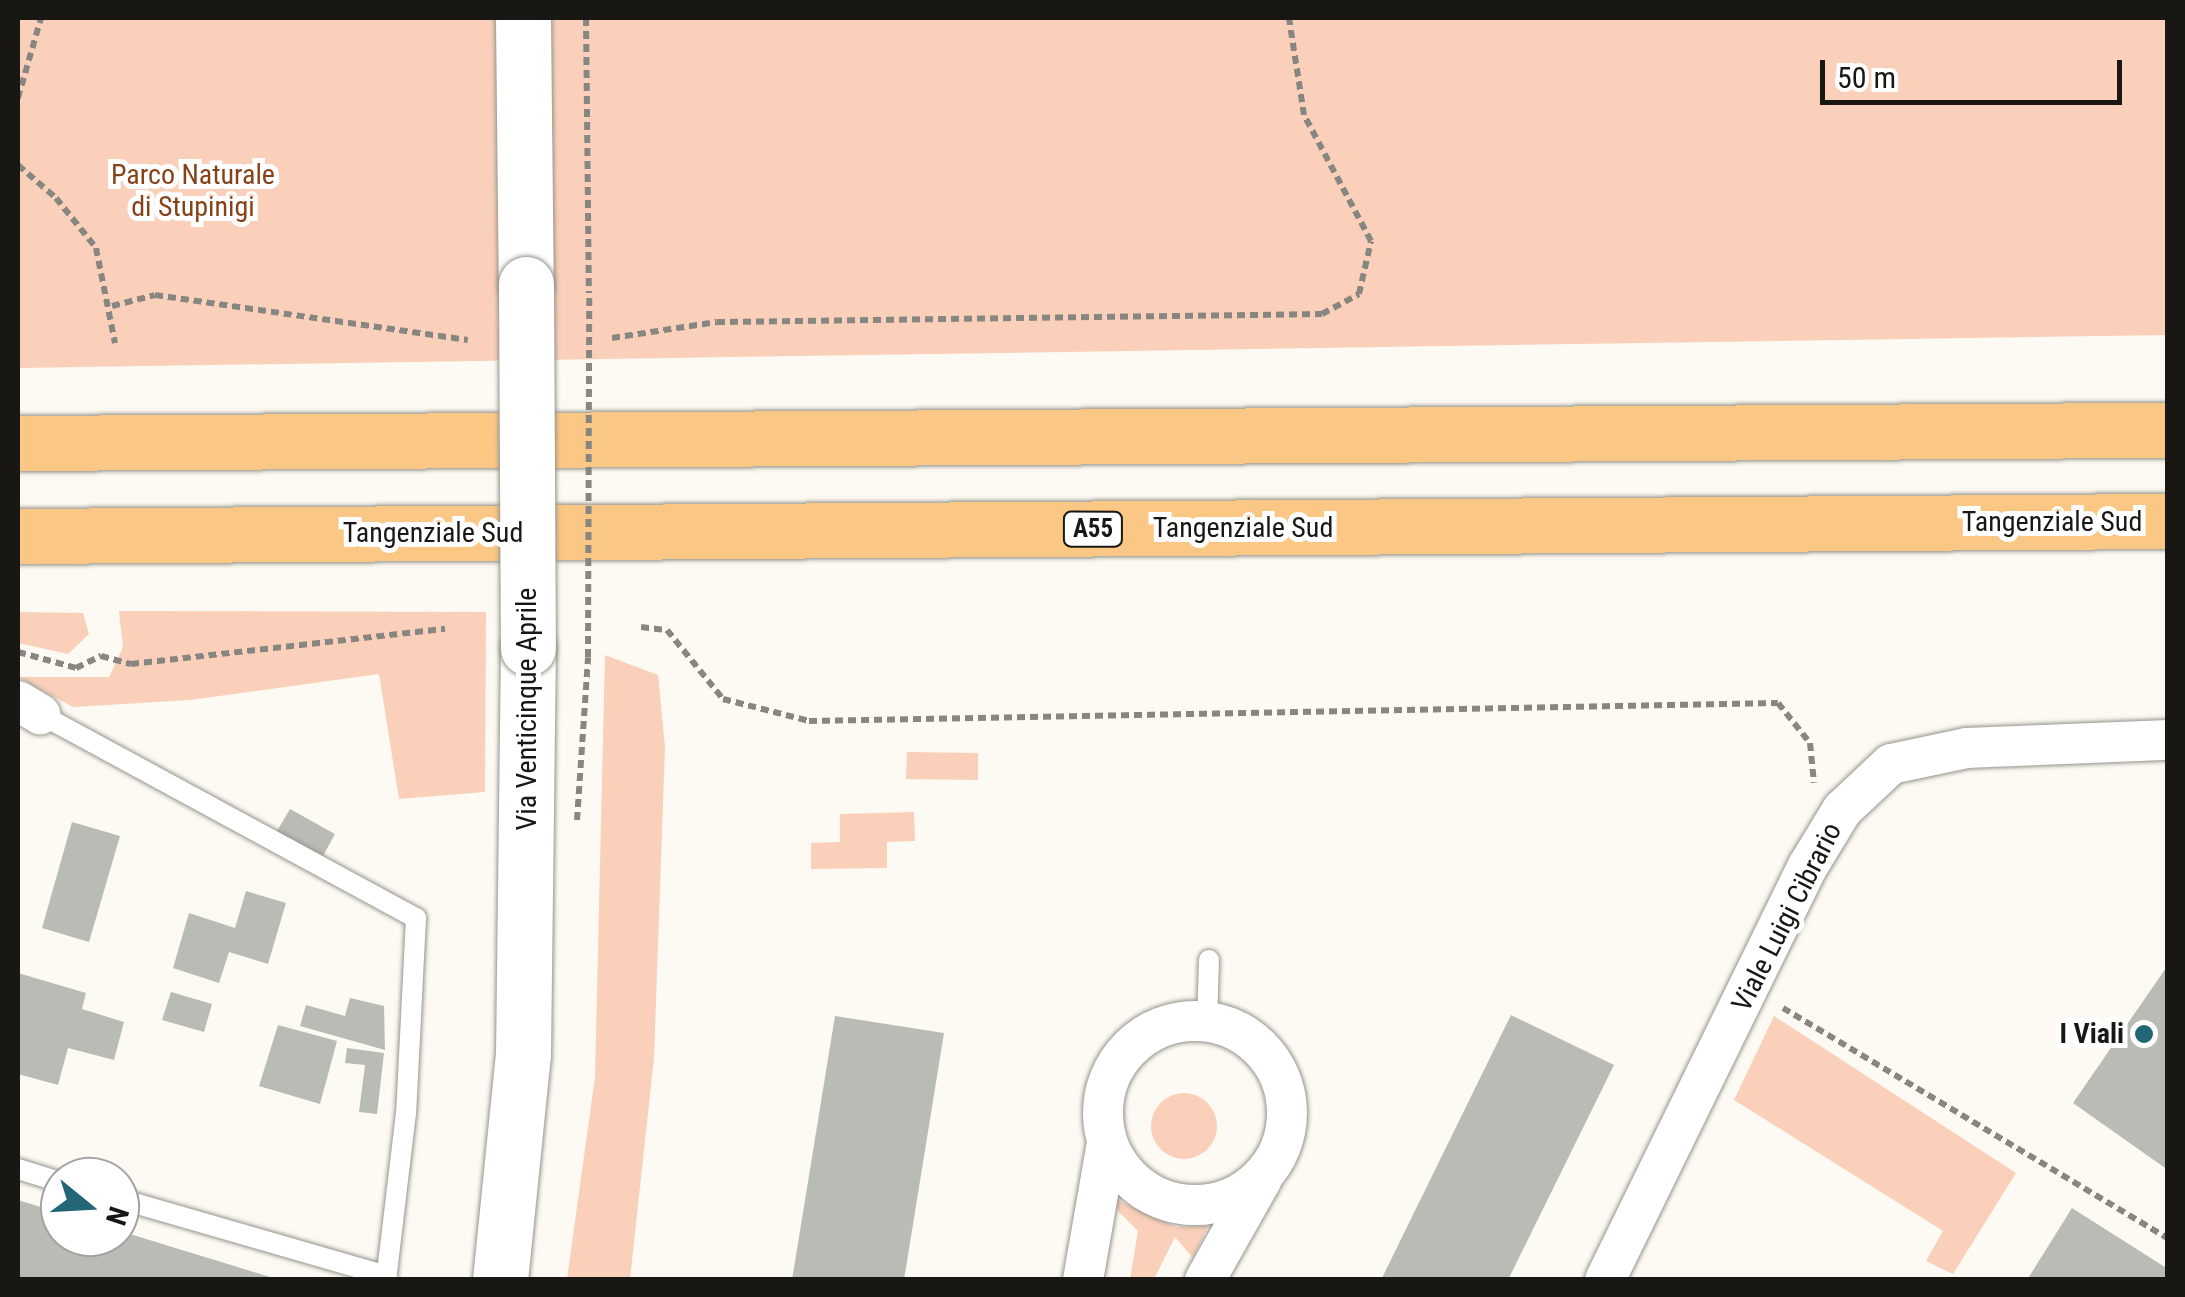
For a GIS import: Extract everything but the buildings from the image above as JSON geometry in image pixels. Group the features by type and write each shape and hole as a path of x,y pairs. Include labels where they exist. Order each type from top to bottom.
{"highway":[{"path":"1978,432 2168,397"},
{"path":"18,443 2168,430"},
{"name":"Tangenziale Sud","path":"18,536 2164,522"}],"main road":[{"name":"Via Venticinque Aprile","path":"500,1280 524,1055 528,648 523,18"}],"street":[{"name":"Viale Luigi Cibrario","path":"1605,1280 1842,810 1891,764 1967,748 2168,740"},
{"path":"1082,1280 1107,1143 1102,1111 1113,1069 1134,1044 1162,1026 1207,1023 1253,1041 1274,1066 1287,1122 1265,1174 1205,1280"},
{"path":"1107,1143 1129,1179 1156,1198 1182,1206 1214,1204 1265,1174"}],"lane":[{"path":"29,708 416,918 406,1113 386,1278 140,1205"},
{"path":"1207,1023 1210,960"}],"path":[{"path":"18,98 41,18"},
{"path":"586,18 588,657"},
{"path":"612,338 717,322 1322,314 1359,294 1371,242 1304,115 1289,18"},
{"path":"18,165 56,198 96,248 112,306 115,343"},
{"path":"112,306 156,295 468,340"},
{"path":"640,627 667,630 723,699 809,721 1778,703 1810,743 1814,792"},
{"path":"18,652 76,668 101,656 131,664 446,629"},
{"path":"1750,988 2168,1238"}],"green space":[{"name":"Parco Naturale di Stupinigi","path":"18,18 2167,18 2167,335 18,368"},
{"path":"119,611 486,612 485,792 399,799 379,674 190,700 73,707 18,677 109,677 123,647"},
{"path":"18,612 83,613 89,634 68,654 18,643"},
{"path":"605,655 658,675 665,747 654,1058 630,1279 567,1279 595,1077"},
{"path":"907,752 978,753 978,780 906,779"},
{"path":"914,812 915,841 887,842 887,868 811,869 811,843 840,842 840,814"},
{"path":"1774,1016 2016,1173 1953,1274 1926,1261 1943,1231 1734,1100"},
{"path":"1184,1093 1197,1095 1207,1103 1215,1113 1215,1139 1207,1149 1197,1157 1184,1159 1171,1157 1161,1149 1153,1139 1151,1126 1153,1113 1161,1103 1171,1095"},
{"path":"1117,1200 1176,1227 1208,1226 1193,1258 1175,1237 1154,1279 1130,1279 1138,1231 1112,1205"}],"place":[{"name":"I Viali","path":"2144,1034"}]}
